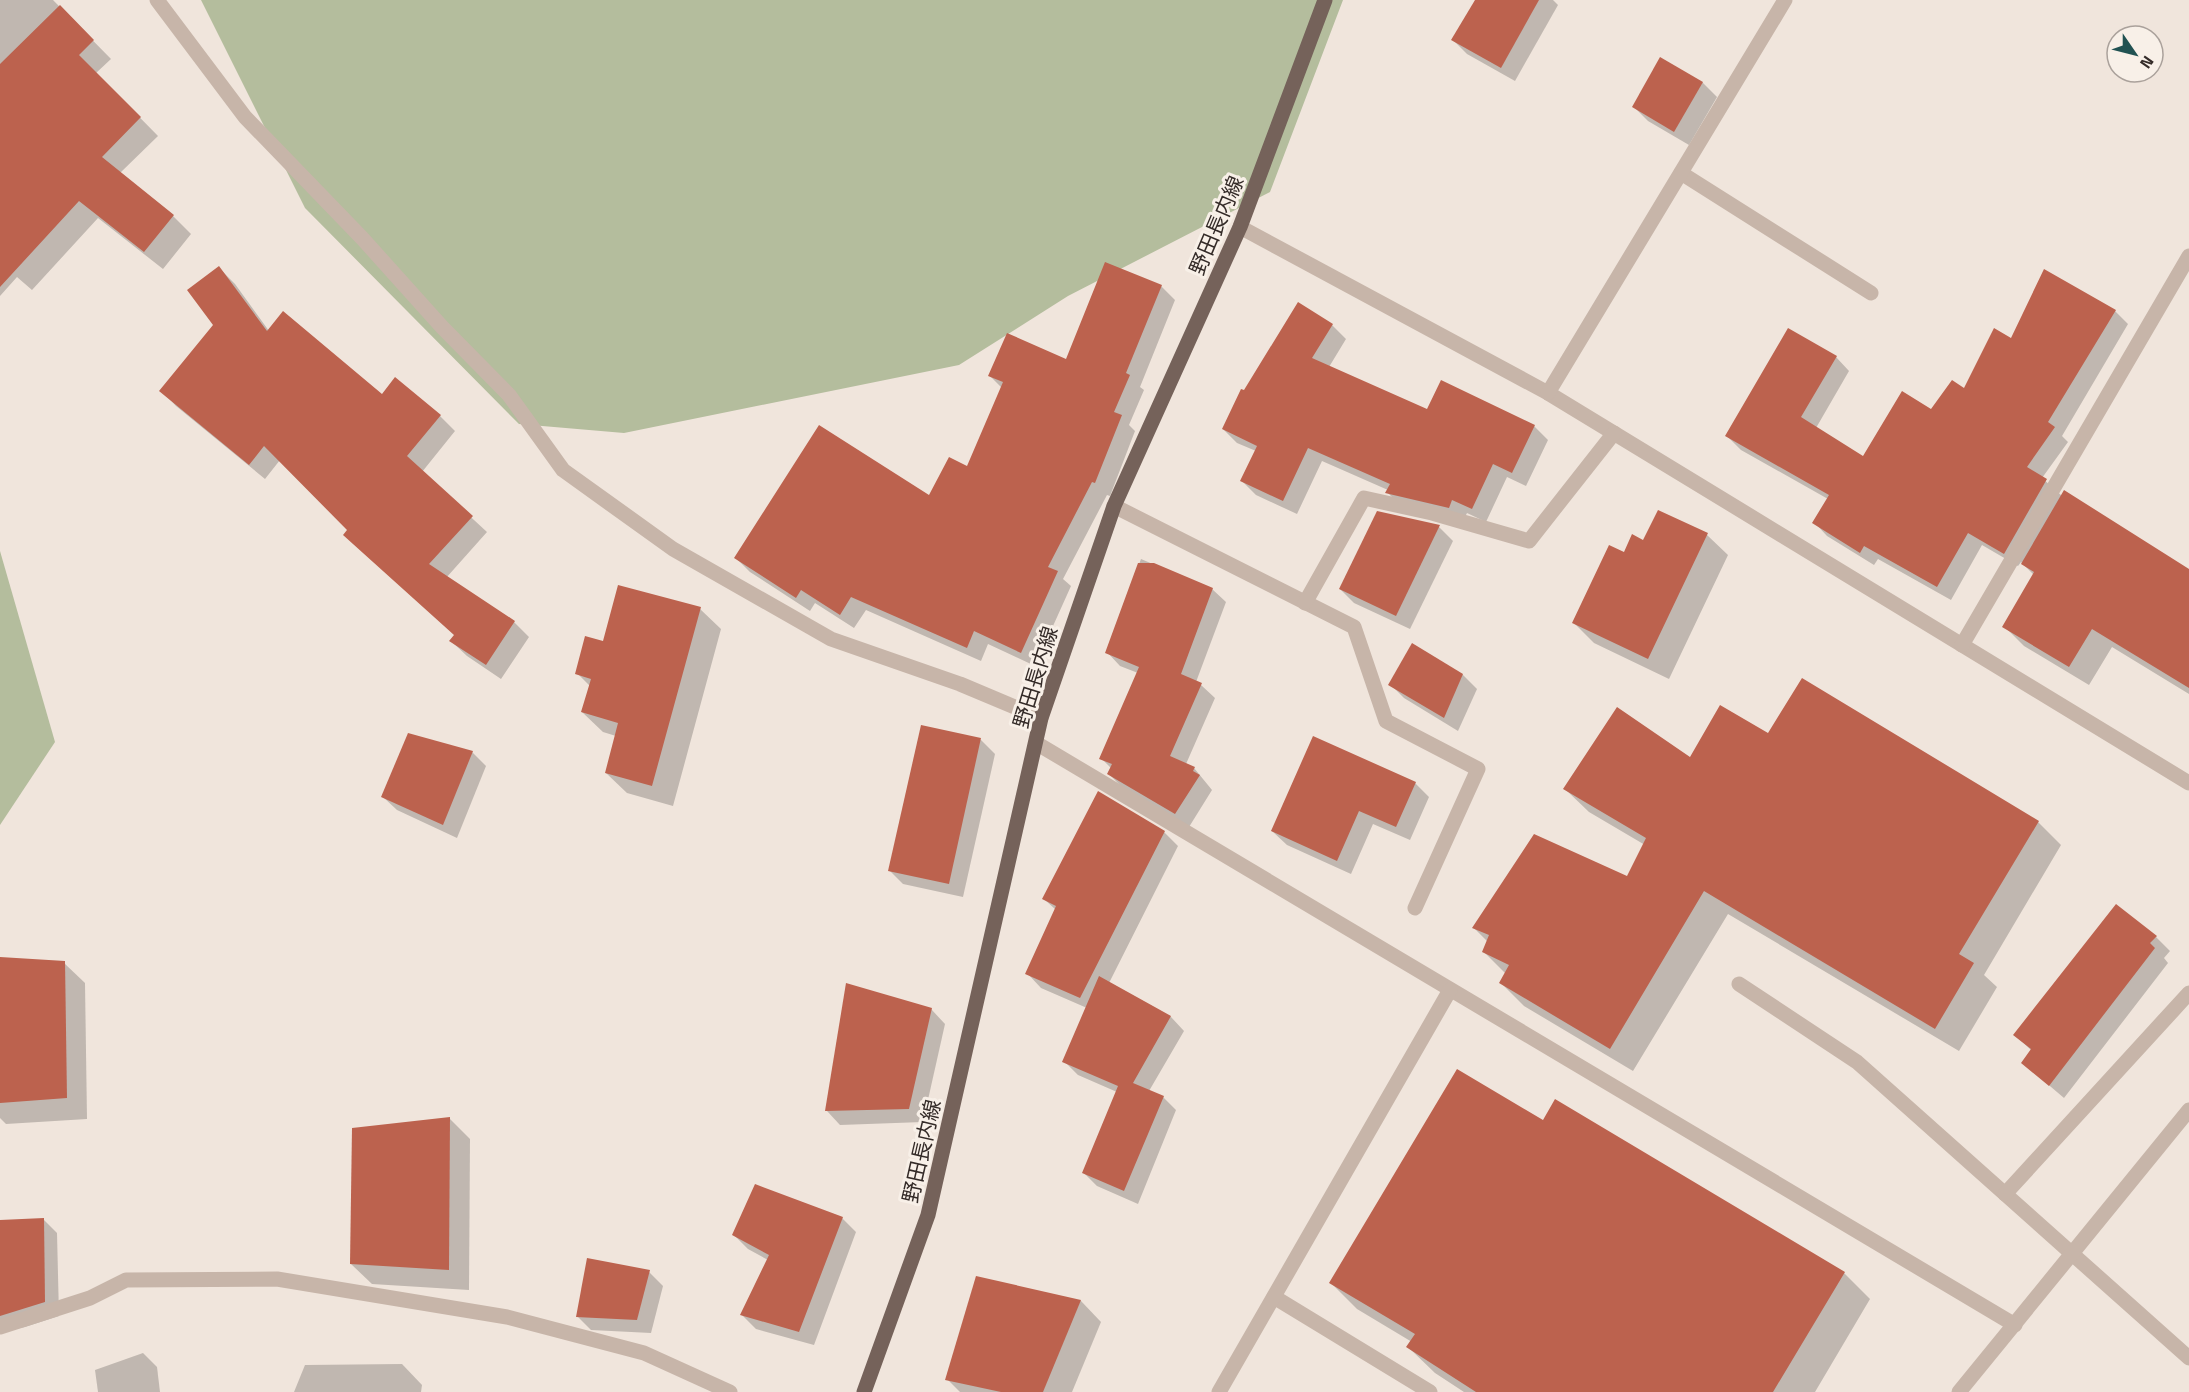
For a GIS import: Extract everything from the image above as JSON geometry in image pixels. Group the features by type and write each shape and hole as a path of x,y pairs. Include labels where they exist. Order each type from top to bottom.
{"main road":[{"name":"野田長内線","path":"864,1392 928,1215 1041,718 1114,506 1240,227 1325,0"}],"street":[{"path":"157,0 245,117 509,395 562,470 673,549 831,639 960,684 1041,718"},
{"path":"1548,393 1785,0"},
{"path":"1681,173 1871,293"},
{"path":"1240,227 1548,393 2189,783"},
{"path":"1962,645 2189,256"},
{"path":"1305,603 1364,498 1432,513 1529,541 1614,434"},
{"path":"1114,506 1354,627 1386,721 1478,770 1415,909"},
{"path":"1036,743 2015,1325"},
{"path":"1739,984 1857,1062 2189,1358"},
{"path":"1219,1392 1450,990"},
{"path":"2005,1194 2189,993"},
{"path":"1959,1392 2189,1110"},
{"path":"0,1327 90,1298 126,1280 277,1279 507,1317 644,1353 730,1392"},
{"path":"1274,1297 1430,1392"}],"green space":[{"path":"201,0 1343,0 1270,192 1068,296 959,365 624,433 519,424 305,208"},
{"path":"0,551 55,742 0,825"}],"building":[{"path":"1475,0 1539,0 1501,68 1451,40"},
{"path":"60,5 94,40 79,55 141,117 102,157 174,215 144,252 79,201 0,287 0,64"},
{"path":"1660,57 1703,82 1674,132 1632,107"},
{"path":"1105,262 1162,285 1126,373 1130,375 1114,412 1122,415 1095,483 1092,482 1048,567 1058,571 1021,653 974,631 967,648 851,597 840,615 801,590 796,598 734,558 819,425 929,495 949,457 967,466 1003,382 988,376 1007,333 1066,359"},
{"path":"219,266 267,331 283,311 382,394 395,377 441,415 407,456 473,516 429,564 515,621 486,665 449,641 454,635 343,535 347,530 264,446 249,465 159,391 213,325 187,290"},
{"path":"2044,269 2116,310 2048,422 2055,427 2027,467 2047,479 2004,554 1968,533 1937,587 1864,546 1860,553 1812,523 1829,495 1725,436 1788,328 1837,356 1801,417 1863,456 1902,391 1931,409 1952,380 1964,388 1994,328 2011,338"},
{"path":"1298,302 1333,324 1312,358 1427,409 1441,380 1535,425 1512,473 1493,464 1472,509 1452,500 1449,508 1385,493 1390,484 1308,448 1283,501 1240,481 1257,446 1222,429 1241,389 1244,390"},
{"path":"2064,490 2189,569 2189,688 2092,629 2069,667 2002,627 2034,572 2021,564"},
{"path":"1658,510 1708,533 1648,659 1572,623 1609,545 1624,552 1632,534 1643,540"},
{"path":"1377,511 1440,525 1396,616 1339,589"},
{"path":"1138,563 1154,563 1213,588 1181,674 1202,683 1170,756 1195,767 1193,771 1200,775 1175,814 1107,774 1112,764 1099,759 1139,667 1105,653"},
{"path":"618,585 701,607 652,786 605,773 618,723 581,712 591,679 575,674 585,636 603,641"},
{"path":"1412,643 1463,674 1444,718 1388,685"},
{"path":"1802,678 2039,821 1959,954 1974,963 1935,1029 1704,891 1610,1049 1499,983 1509,965 1482,952 1489,935 1472,928 1534,834 1627,876 1646,838 1563,789 1617,707 1690,757 1720,705 1768,733"},
{"path":"921,725 981,738 949,884 888,871"},
{"path":"408,733 473,751 443,825 381,797"},
{"path":"1313,736 1416,782 1396,827 1359,811 1337,861 1271,831"},
{"path":"1098,791 1165,831 1080,998 1025,974 1056,906 1042,899"},
{"path":"2116,904 2157,936 2150,943 2155,948 2049,1086 2021,1063 2031,1049 2013,1035"},
{"path":"0,957 65,961 67,1098 0,1103"},
{"path":"1099,976 1171,1016 1133,1083 1164,1096 1124,1191 1082,1173 1118,1086 1062,1062"},
{"path":"846,983 932,1008 909,1109 825,1111"},
{"path":"1457,1069 1543,1120 1555,1099 1845,1272 1773,1392 1476,1392 1406,1347 1415,1334 1329,1283"},
{"path":"450,1117 449,1270 350,1264 352,1128"},
{"path":"755,1184 843,1217 799,1332 740,1315 769,1255 732,1235"},
{"path":"44,1218 45,1302 0,1316 0,1220"},
{"path":"587,1258 650,1270 637,1320 576,1317"},
{"path":"976,1276 1081,1300 1043,1392 1001,1392 945,1380"}]}
